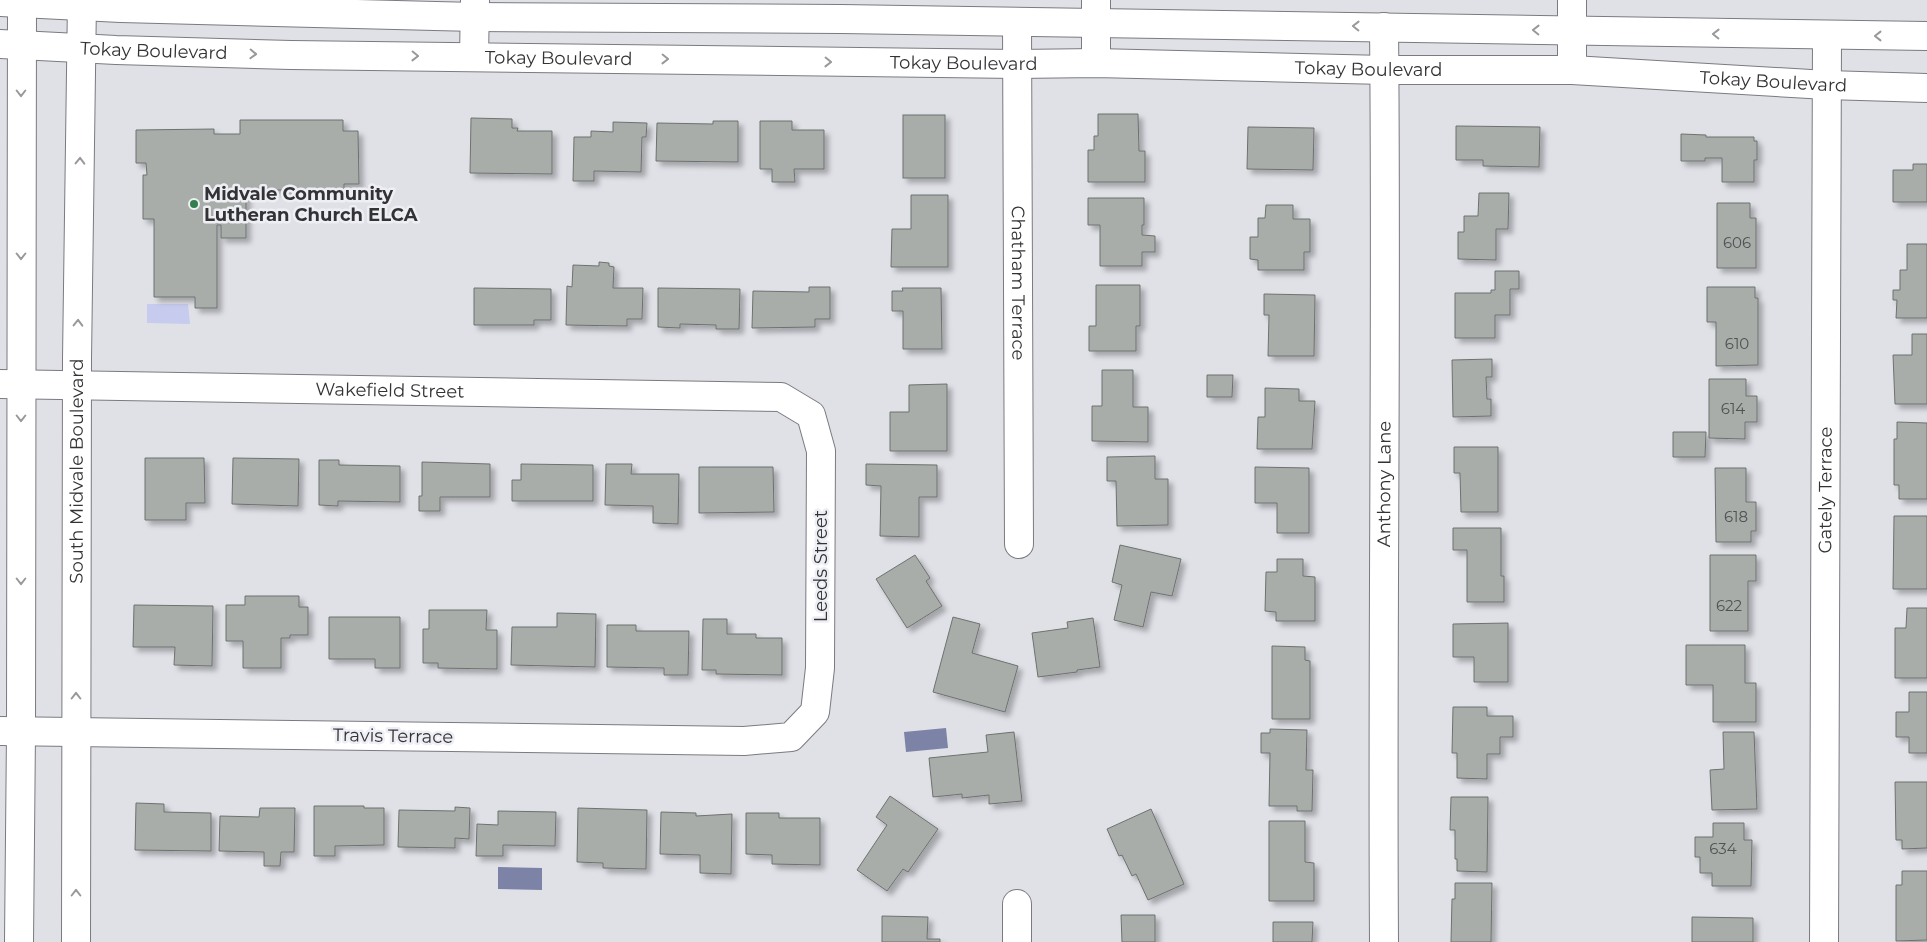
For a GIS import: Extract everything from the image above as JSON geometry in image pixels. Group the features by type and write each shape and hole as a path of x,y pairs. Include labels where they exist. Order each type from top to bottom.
{"street":[{"path":"1572,0 1572,70"},
{"path":"19,942 11,731 11,44 15,1 82,2 131,8 475,9 1018,22 1096,12 1384,27 1826,36 1927,36"},
{"name":"South Midvale Boulevard","path":"76,942 77,385 82,2"},
{"path":"474,57 475,9"},
{"path":"1096,12 1096,63"},
{"name":"Chatham Terrace","path":"1018,22 1019,544"},
{"name":"Anthony Lane","path":"1384,27 1386,291 1384,389 1384,942"},
{"name":"Gately Terrace","path":"1824,942 1826,36"},
{"name":"Tokay Boulevard","path":"11,44 116,50 291,55 1017,64 1096,63 1385,70 1572,70 1826,85 1927,88"},
{"name":"Wakefield Street","path":"10,384 780,397"},
{"name":"Leeds Street","path":"780,397 811,415 821,451 820,668 815,712 791,737 785,737"},
{"name":"Travis Terrace","path":"11,731 744,741 785,737"},
{"path":"1016,904 1017,942"}],"shaded area":[{"path":"147,304 188,304 190,324 147,323"},
{"path":"946,728 948,748 906,752 904,732"},
{"path":"498,867 542,868 542,890 498,889"}],"building":[{"path":"1098,114 1138,114 1139,151 1145,151 1145,182 1088,182 1088,150 1094,150 1094,136 1098,136"},
{"path":"903,115 945,115 945,178 903,178"},
{"path":"471,118 512,119 512,128 518,128 517,131 552,131 552,174 470,173"},
{"name":"Midvale Community Lutheran Church ELCA","path":"240,120 343,120 343,131 358,131 359,184 344,184 344,190 246,190 246,238 221,238 221,225 217,225 217,308 195,308 195,297 154,297 154,219 143,219 143,175 147,175 146,163 136,163 136,130 214,129 214,134 240,134"},
{"path":"713,121 738,121 738,162 656,161 657,123 713,124"},
{"path":"760,121 792,121 792,130 824,130 824,169 794,169 795,182 772,182 772,169 760,169"},
{"path":"613,122 647,123 646,137 642,137 641,172 594,171 594,181 573,181 574,137 591,137 591,131 613,132"},
{"path":"1456,126 1540,127 1539,167 1483,166 1483,160 1456,160"},
{"path":"1248,127 1314,128 1313,170 1247,169"},
{"path":"1681,134 1706,135 1706,137 1754,137 1754,141 1757,141 1757,160 1754,160 1754,182 1722,182 1722,158 1705,158 1705,161 1681,161"},
{"path":"1913,164 1927,164 1927,202 1893,202 1893,170 1913,170"},
{"path":"1479,193 1509,193 1508,229 1496,229 1496,260 1458,259 1458,232 1464,232 1464,216 1478,216"},
{"path":"911,195 948,195 948,267 891,267 892,229 911,229"},
{"path":"1088,198 1144,198 1142,235 1155,236 1155,252 1142,252 1142,266 1100,266 1100,225 1088,225"},
{"path":"1717,203 1750,203 1750,218 1756,218 1756,268 1717,268"},
{"path":"1266,205 1293,205 1293,219 1310,219 1310,252 1304,252 1304,270 1258,270 1258,260 1250,259 1250,237 1258,237 1258,218 1265,218"},
{"path":"1907,244 1927,244 1927,318 1896,318 1897,300 1893,300 1893,290 1900,290 1900,270 1907,270"},
{"path":"599,262 609,263 609,266 614,267 613,288 643,288 642,319 627,319 627,326 566,325 567,286 572,287 573,265 599,266"},
{"path":"1495,271 1519,271 1519,289 1510,289 1510,315 1495,315 1495,338 1455,338 1455,293 1491,293 1491,290 1495,290"},
{"path":"1096,285 1140,285 1140,326 1136,326 1136,351 1089,351 1089,326 1096,326"},
{"path":"809,287 830,287 830,319 815,319 815,327 752,328 753,291 809,292"},
{"path":"1707,287 1755,287 1755,298 1758,298 1758,365 1716,366 1716,322 1707,322"},
{"path":"474,288 551,289 551,320 534,320 534,325 474,325"},
{"path":"658,288 740,289 739,329 716,329 716,325 680,324 680,328 658,327"},
{"path":"902,288 941,288 942,349 903,349 903,311 892,311 892,291 903,291"},
{"path":"1264,294 1315,295 1314,356 1268,356 1269,315 1264,315"},
{"path":"1912,334 1927,334 1927,404 1895,404 1893,355 1912,355"},
{"path":"1492,359 1492,377 1486,377 1487,399 1491,399 1491,416 1453,417 1452,360"},
{"path":"1102,370 1133,370 1133,407 1148,407 1148,442 1092,441 1092,406 1102,406"},
{"path":"1207,375 1233,375 1232,397 1207,397"},
{"path":"1709,379 1746,379 1746,396 1757,396 1757,422 1745,422 1745,439 1709,438"},
{"path":"947,384 947,451 890,451 890,412 909,412 909,385"},
{"path":"1265,388 1299,389 1299,401 1315,401 1312,449 1257,449 1258,417 1265,417"},
{"path":"1897,422 1927,423 1927,499 1899,499 1899,485 1894,485 1894,439 1897,439"},
{"path":"1673,432 1706,432 1705,457 1673,457"},
{"path":"1454,447 1498,447 1498,512 1461,512 1460,473 1454,473"},
{"path":"1155,456 1155,479 1168,479 1168,525 1117,526 1116,481 1107,481 1107,457"},
{"path":"145,458 204,458 205,503 186,503 186,520 145,520"},
{"path":"233,458 299,459 298,506 232,504"},
{"path":"319,460 339,460 339,465 400,466 400,502 338,501 338,506 319,505"},
{"path":"422,462 490,464 490,497 440,497 440,511 419,511 419,496 422,496"},
{"path":"521,464 593,465 593,501 512,501 512,480 521,480"},
{"path":"606,464 632,464 631,474 679,474 678,524 653,523 653,506 605,505"},
{"path":"866,464 937,465 937,497 919,497 919,537 880,536 881,486 866,485"},
{"path":"699,467 773,467 774,512 699,513"},
{"path":"1255,467 1309,468 1309,533 1277,533 1277,503 1255,503"},
{"path":"1715,468 1746,468 1746,502 1756,502 1756,531 1751,531 1751,542 1716,542"},
{"path":"1894,516 1927,516 1927,589 1893,589"},
{"path":"1453,528 1501,528 1501,576 1504,576 1504,602 1467,602 1467,550 1453,550"},
{"path":"1120,545 1181,559 1172,596 1151,592 1143,627 1114,620 1122,585 1112,582"},
{"path":"915,555 930,578 926,581 942,606 907,628 876,579"},
{"path":"1710,555 1756,555 1756,581 1748,581 1748,631 1710,631"},
{"path":"1277,559 1303,559 1303,576 1315,577 1315,621 1276,621 1276,612 1265,611 1266,572 1277,572"},
{"path":"245,596 299,596 299,607 308,607 308,635 290,635 290,638 281,638 281,668 243,668 243,641 226,641 226,605 245,605"},
{"path":"134,605 213,606 212,666 174,665 175,647 133,647"},
{"path":"1907,608 1927,608 1927,678 1895,678 1895,628 1906,628"},
{"path":"429,610 487,610 486,630 497,630 497,669 438,668 438,663 423,663 423,629 429,629"},
{"path":"557,613 596,614 595,667 511,665 512,627 557,627"},
{"path":"329,617 400,617 400,668 375,668 375,659 329,659"},
{"path":"953,617 980,624 972,653 1018,666 1005,712 933,692"},
{"path":"1093,618 1100,667 1038,677 1032,633 1068,628 1067,622"},
{"path":"703,619 727,619 727,634 756,634 756,638 782,638 782,675 716,674 716,670 702,670"},
{"path":"1508,623 1508,682 1474,682 1474,657 1453,657 1453,624"},
{"path":"607,625 636,625 636,631 689,631 688,675 664,675 664,668 607,667"},
{"path":"1686,645 1745,645 1745,683 1756,683 1756,722 1713,722 1713,685 1686,685"},
{"path":"1272,646 1305,647 1305,660 1310,661 1310,719 1272,719"},
{"path":"1909,692 1927,692 1927,753 1909,753 1909,737 1896,737 1896,712 1909,712"},
{"path":"1453,707 1487,707 1487,716 1513,716 1513,737 1500,737 1500,754 1487,754 1487,779 1457,778 1457,753 1452,753"},
{"path":"1270,729 1307,730 1306,770 1313,770 1312,811 1297,811 1297,806 1269,806 1270,753 1261,753 1261,733 1270,733"},
{"path":"1014,732 1022,801 989,804 989,795 962,798 962,794 933,797 929,758 988,752 986,735"},
{"path":"1723,732 1754,732 1757,809 1712,810 1710,770 1724,769"},
{"path":"1895,782 1927,782 1927,848 1902,849 1902,840 1896,840"},
{"path":"890,796 938,829 908,872 903,869 887,891 857,870 887,825 876,817"},
{"path":"1451,797 1488,797 1487,872 1457,871 1455,830 1450,830"},
{"path":"136,803 164,804 164,812 211,813 211,851 135,850"},
{"path":"314,806 384,808 384,845 335,846 335,856 314,856"},
{"path":"455,807 470,808 469,839 455,838 455,848 398,847 399,810 455,811"},
{"path":"260,808 295,808 294,852 281,852 280,866 264,866 264,852 219,851 220,816 259,817"},
{"path":"578,808 647,810 646,869 603,868 603,863 577,862"},
{"path":"1151,809 1184,884 1148,900 1136,874 1132,876 1122,855 1119,856 1107,829"},
{"path":"498,811 556,812 555,846 503,845 503,856 476,856 477,824 498,825"},
{"path":"661,812 696,813 696,816 732,814 731,874 700,873 700,855 660,854"},
{"path":"746,813 779,813 779,818 820,818 820,865 772,864 772,855 746,854"},
{"path":"1269,821 1305,821 1305,862 1314,863 1314,901 1269,901"},
{"path":"1713,823 1744,823 1744,840 1752,840 1751,886 1712,886 1712,873 1700,873 1700,857 1695,857 1695,837 1713,837"},
{"path":"1902,871 1927,871 1927,940 1896,941 1896,885 1902,885"},
{"path":"1455,883 1492,883 1491,942 1451,942 1452,899 1455,899"},
{"path":"1121,915 1155,915 1155,942 1122,942"},
{"path":"882,916 928,917 927,939 940,939 940,942 882,942"},
{"path":"1692,917 1753,918 1753,942 1692,942"},
{"path":"1273,922 1313,922 1312,942 1273,942"}],"place":[{"name":"Midvale Community Lutheran Church ELCA","path":"194,204"}]}
